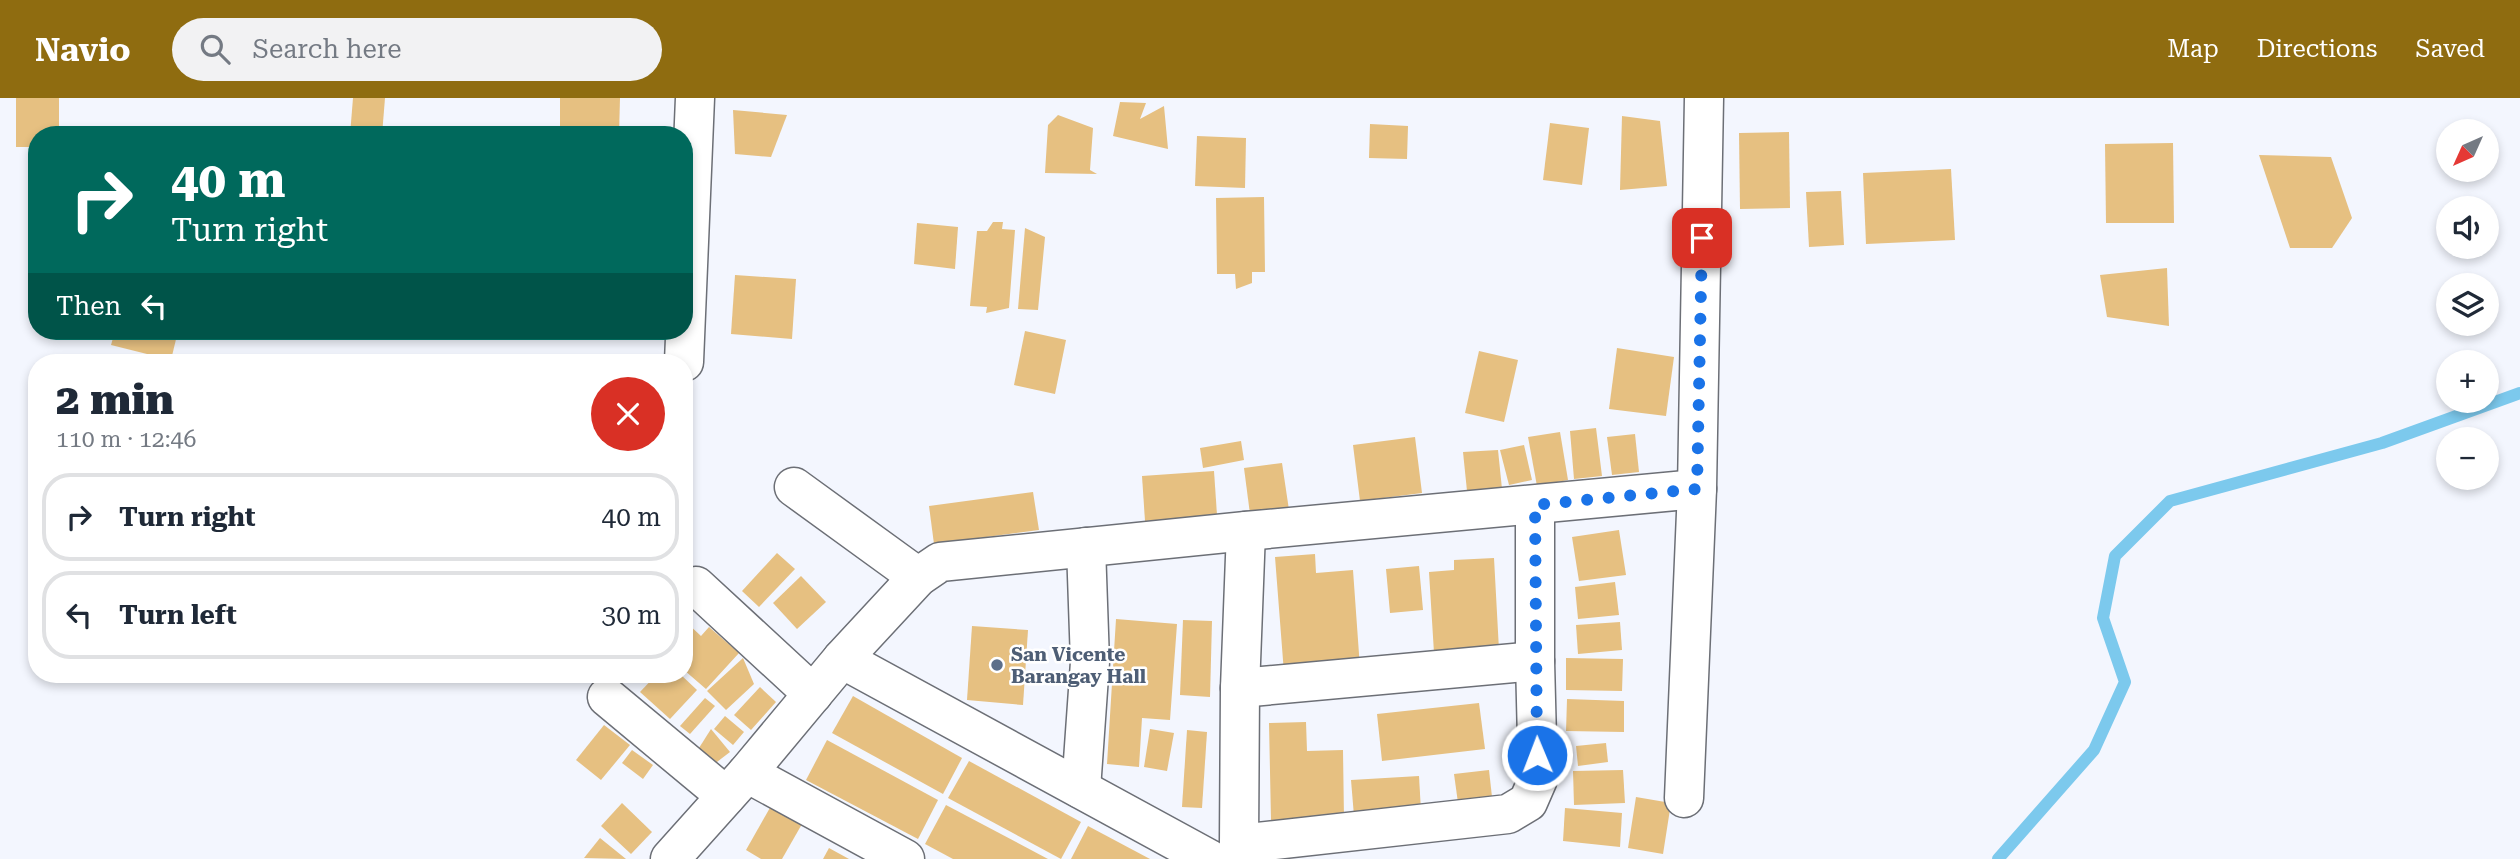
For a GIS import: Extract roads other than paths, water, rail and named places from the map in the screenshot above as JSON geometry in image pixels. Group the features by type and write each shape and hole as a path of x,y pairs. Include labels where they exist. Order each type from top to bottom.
{"street":[{"path":"693,146 695,98"},
{"path":"1684,798 1697,489 1704,98"},
{"path":"794,487 918,576"},
{"path":"670,859 842,659 918,576 940,562 1697,489"},
{"path":"842,659 1081,789 1228,854 1508,814 1528,802 1538,779 1535,505"},
{"path":"1228,854 1240,688 1247,531"},
{"path":"1081,789 1090,662 1086,547"},
{"path":"696,586 813,694"},
{"path":"1240,688 1535,661"},
{"path":"607,697 736,785 905,859"}],"waterway":[{"path":"1998,859 2094,750 2125,682 2103,618 2115,556 2170,501 2382,443 2520,393"}],"place":[{"name":"San Vicente Barangay Hall","path":"997,665"}]}
